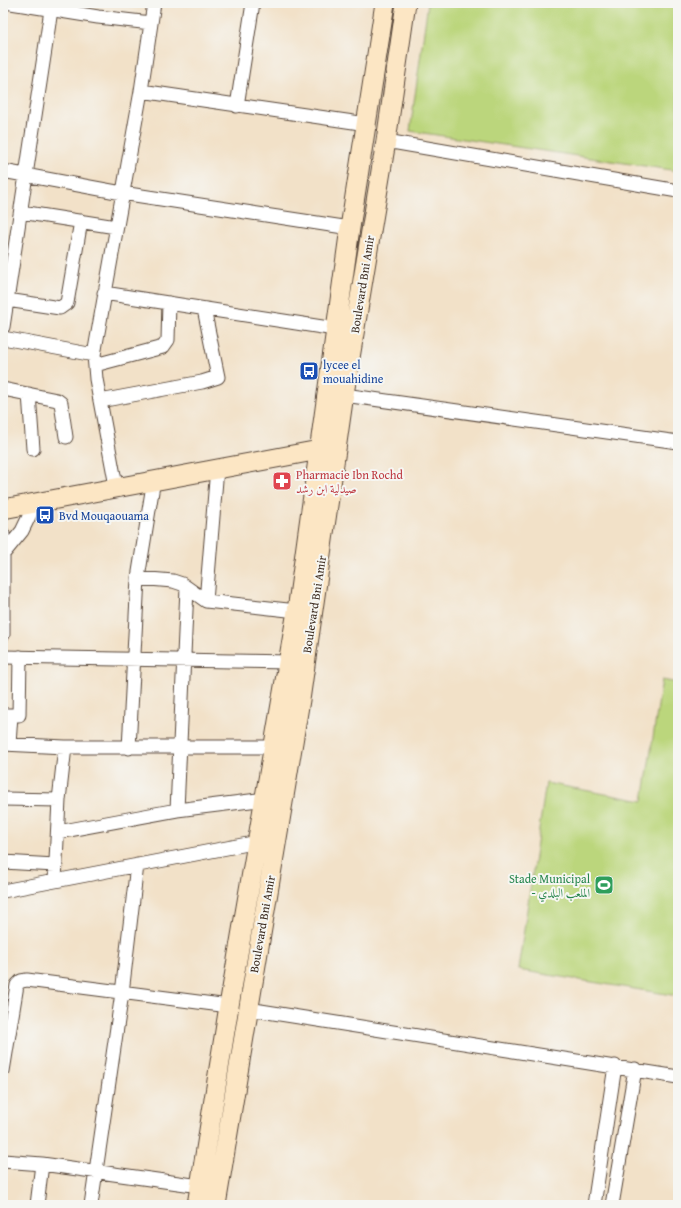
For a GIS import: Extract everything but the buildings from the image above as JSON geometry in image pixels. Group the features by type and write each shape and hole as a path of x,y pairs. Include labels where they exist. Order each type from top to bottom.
{"main road":[{"name":"Boulevard Bni Amir","path":"335,393 335,329 385,3"},
{"name":"Boulevard Bni Amir","path":"216,1205 277,843 335,393 386,141 406,3"},
{"name":"Boulevard Bni Amir","path":"197,1205 229,1006 266,799 288,662 328,450"},
{"path":"3,508 154,479 328,450"}],"street":[{"path":"11,3 51,10 151,23"},
{"path":"116,486 100,401 95,360 104,293 141,91 154,3"},
{"path":"237,106 253,3"},
{"path":"3,327 51,10"},
{"path":"141,91 367,124"},
{"path":"386,141 678,191"},
{"path":"3,171 122,193 350,228"},
{"path":"20,212 116,226"},
{"path":"7,300 60,308 67,303 81,221"},
{"path":"104,293 335,329"},
{"path":"3,338 95,360 162,347 168,340 169,303"},
{"path":"100,401 202,382 218,377 204,309"},
{"path":"3,389 57,400 61,403 66,437"},
{"path":"335,393 678,442"},
{"path":"29,394 33,449"},
{"path":"206,601 217,468"},
{"path":"128,748 138,578 154,479"},
{"path":"4,553 22,531 36,502"},
{"path":"3,534 3,635"},
{"path":"138,578 173,581 187,588 206,601 297,611"},
{"path":"177,810 187,588"},
{"path":"3,657 288,662"},
{"path":"20,657 19,715 7,715 6,744 128,748 274,747"},
{"path":"55,881 59,800 65,747"},
{"path":"3,799 59,800"},
{"path":"58,832 177,810 266,799"},
{"path":"3,891 258,842 277,843"},
{"path":"3,862 55,866"},
{"path":"91,1205 122,993 137,865"},
{"path":"3,1071 17,985 21,981 27,980 229,1006"},
{"path":"248,1009 678,1077"},
{"path":"594,1205 616,1066"},
{"path":"612,1205 635,1069"},
{"path":"3,1161 42,1164 200,1186"},
{"path":"37,1205 42,1164"},
{"path":"600,1164 618,1168"}],"green space":[{"path":"428,3 678,3 678,171 410,131"},
{"name":"Stade Municipal - الملعب البلدي","path":"662,680 678,683 678,996 518,970 546,783 643,801"}],"place":[{"name":"lycee el mouahidine","path":"309,371"},
{"name":"Pharmacie Ibn Rochd صيدلية ابن رشد","path":"282,481"},
{"name":"Bvd Mouqaouama","path":"45,515"},
{"name":"Stade Municipal - الملعب البلدي","path":"604,885"}]}
